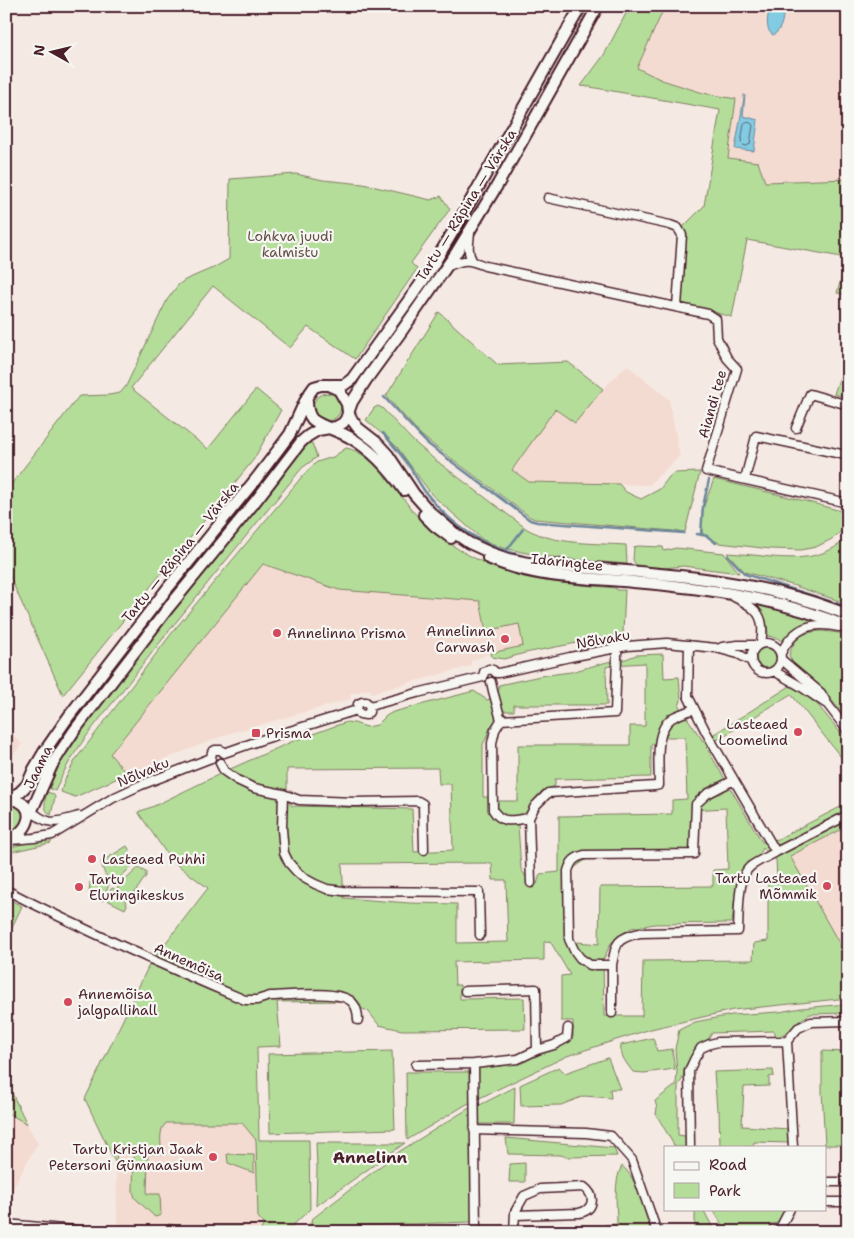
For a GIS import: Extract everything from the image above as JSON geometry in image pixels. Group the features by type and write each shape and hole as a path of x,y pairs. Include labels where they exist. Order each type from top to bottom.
{"main road":[{"name":"Tartu — Räpina — Värska","path":"328,385 344,384 352,379 427,275 581,6"},
{"name":"Tartu — Räpina — Värska","path":"348,412 366,380 448,266 498,184 598,6"},
{"path":"328,385 339,390 347,404 348,412 343,423 330,428 316,422 307,407 307,397 314,387 328,385"},
{"name":"Tartu — Räpina — Värska","path":"67,719 166,589 267,465 290,434 307,397"},
{"name":"Idaringtee","path":"348,412 358,428 376,442 388,455 414,494 430,512 469,543 491,553 508,559 621,576 697,578 748,585 796,597 848,615"},
{"name":"Tartu — Räpina — Värska","path":"74,731 169,607 278,473 294,449 308,436 318,430 330,428"},
{"name":"Idaringtee","path":"330,428 350,437 366,448 394,477 423,514 461,546 502,565 532,573 563,577 621,576"},
{"name":"Idaringtee","path":"636,577 683,587 744,596 829,619 848,628"},
{"name":"Jaama","path":"7,799 20,792 27,785 44,752 67,719"},
{"name":"Jaama","path":"8,840 16,837 25,828 29,811 52,765 74,731"},
{"path":"7,799 22,802 29,811"}],"street":[{"path":"548,198 678,228 682,234 677,307"},
{"path":"448,266 472,260 469,255 468,245 470,230"},
{"name":"Aiandi tee","path":"472,260 485,266 708,314 716,320 717,338 727,358 737,369 706,471 848,504"},
{"path":"796,428 810,394 848,405"},
{"path":"745,479 756,436 841,454"},
{"path":"730,595 747,603 756,610 762,622 763,632 759,644 752,652 751,661 758,671 764,673 778,668 786,643 795,633 805,627 816,624 848,628"},
{"name":"Nõlvaku","path":"8,840 52,836 114,798 141,785 211,758 211,754 215,750 221,750 224,754 254,742 357,710 358,704 362,702 366,702 370,706 483,677 483,673 487,669 493,670 496,673 617,648 667,643 716,648 738,654 751,661"},
{"path":"759,644 770,643 778,647 781,656 821,692 828,705 848,731"},
{"name":"Nõlvaku","path":"716,648 759,644"},
{"path":"689,645 688,696 694,710 776,852"},
{"path":"501,720 615,713 617,648"},
{"path":"774,671 828,705"},
{"path":"491,682 495,679 496,673"},
{"path":"483,677 487,682 491,682"},
{"path":"491,682 501,720 495,730 492,743 494,810 499,817 506,821 529,818"},
{"path":"531,883 529,818 535,806 548,793 659,785 660,743 663,729 671,719 694,710"},
{"path":"220,763 224,759 224,754"},
{"path":"211,758 220,763 224,770 237,780 254,788 283,794 299,800 356,802 418,801 423,804 424,850"},
{"path":"612,965 590,965 580,958 569,939 568,870 570,863 575,858 584,855 694,854 696,804 707,794 734,780"},
{"path":"283,794 282,829 284,853 289,864 304,878 327,889 343,891 479,892 480,935"},
{"name":"Nõlvaku","path":"29,811 46,821 52,822 59,822 86,814"},
{"path":"612,1013 612,965 615,948 620,940 629,935 640,933 738,931 741,883 750,866 848,815"},
{"name":"Annemõisa","path":"6,890 89,931 245,1000 306,994 340,995 352,1001 357,1010 358,1020"},
{"path":"465,991 536,989 537,1050"},
{"path":"793,1146 787,1041 798,1028 811,1022 848,1021"},
{"path":"416,1065 474,1064 518,1059 567,1038 568,1028"},
{"path":"690,1146 690,1072 701,1048 718,1042 787,1041"},
{"path":"474,1064 476,1232"},
{"path":"474,1130 586,1133 611,1136 632,1160 657,1232"},
{"path":"826,1182 848,1182"},
{"path":"514,1232 515,1212 524,1196 540,1189 584,1187 589,1191 592,1198 591,1205 585,1211 579,1213 515,1215"},
{"path":"826,1202 848,1202"},
{"path":"778,1232 789,1210"},
{"path":"6,1224 97,1232"}],"shaded area":[{"path":"665,6 848,6 848,179 765,182 758,162 728,158 736,99 703,93 662,80 637,68"},
{"path":"627,365 669,399 680,456 649,485 529,482 512,470 555,409 575,423 603,389"},
{"path":"263,564 339,590 480,601 519,623 523,646 491,653 471,661 471,666 372,693 369,689 350,694 351,699 231,733 127,774 110,754"},
{"path":"6,727 22,744 6,764"},
{"name":"Tartu Lasteaed Mõmmik","path":"848,826 848,959 790,856"},
{"name":"Tartu Kristjan Jaak Petersoni Gümnaasium","path":"137,1084 217,1092 256,1140 309,1140 310,1209 286,1232 135,1232 117,1222 117,1151"},
{"path":"6,1112 27,1124 38,1143 8,1197 6,1205"},
{"path":"312,1219 311,1227 409,1224 409,1232 299,1232"}],"green space":[{"path":"630,6 665,6 637,68 662,80 703,93 736,99 728,158 758,162 765,182 848,179 848,295 837,293 847,258 747,240 732,317 681,304 683,227 704,206 720,110 581,86 604,55"},
{"name":"Lohkva juudi kalmistu","path":"296,174 323,180 363,184 431,200 441,196 450,209 411,263 417,269 355,359 308,327 290,348 213,286 131,388 208,449 256,389 281,410 254,459 63,695 6,568 6,491 79,396 120,393 126,386 167,300 178,285 229,259 230,179"},
{"path":"439,312 498,365 568,362 603,389 575,423 555,409 512,470 529,482 619,484 626,492 641,499 660,489 674,473 700,472 685,532 535,519 421,435 386,396"},
{"path":"848,352 848,398 834,394"},
{"path":"327,393 337,397 341,407 337,417 327,421 317,417 313,407 317,397"},
{"path":"378,406 434,459 527,529 563,541 626,545 627,564 531,554 504,548 483,540 432,495 397,447 366,420 374,408"},
{"path":"312,443 317,457 302,468 99,720 70,760 55,791 49,788 64,755 147,644 281,479 298,455"},
{"path":"346,448 357,451 367,458 386,476 422,521 449,543 469,555 492,566 525,577 559,583 625,590 623,634 525,653 504,659 492,657 491,653 523,646 519,624 486,631 480,601 339,590 263,564 110,754 127,774 75,797 61,792 64,781 76,759 175,629 305,473 317,462 333,457"},
{"path":"714,479 848,513 848,525 832,539 816,547 801,550 771,549 719,543 702,533 702,511"},
{"path":"848,537 848,604 792,585 745,572 727,553 792,558 812,556 830,550"},
{"path":"634,547 663,547 664,551 676,548 724,553 739,573 683,566 664,568 636,565 633,560"},
{"path":"755,602 819,620 798,627 783,642 768,636 765,618 754,604"},
{"path":"822,631 848,634 848,720 819,685 794,666 789,655 794,643 801,636 810,632"},
{"path":"767,646 775,649 778,657 775,665 767,668 759,665 756,657 759,649"},
{"path":"663,654 664,678 679,677 681,701 679,706 703,741 790,686 817,704 848,742 848,766 791,694 706,747 762,842 778,839 848,803 848,826 790,856 848,959 848,998 733,1010 651,1029 616,1040 567,1056 467,1104 407,1140 406,1072 472,1072 478,1067 515,1064 539,1055 573,1037 573,1021 561,1021 561,976 570,975 550,941 544,942 544,960 454,962 455,985 460,985 460,999 524,998 525,1029 402,1030 379,1025 368,1011 341,1001 277,1002 281,1046 257,1047 259,1140 309,1140 310,1209 286,1232 260,1232 264,1224 258,1217 256,1140 242,1123 166,1123 161,1134 162,1154 148,1154 147,1194 160,1194 161,1215 155,1217 135,1198 133,1191 134,1153 128,1147 119,1150 116,1164 85,1099 150,963 208,888 171,860 138,812 291,742 347,722 367,727 377,725 393,712 474,691 487,700 498,695 499,685 540,676 571,672 636,655","holes":["645,663 645,726 630,726 630,745 518,745 518,801 490,801 489,797 483,797 483,744 491,726 504,711 514,711 514,705 607,705 606,667","667,737 685,737 687,799 672,800 672,814 559,816 559,872 540,874 537,884 531,885 521,869 518,825 542,791 555,786 555,779 651,777 651,745","438,768 439,784 451,784 453,850 414,852 412,809 292,806 287,799 287,769","726,808 728,869 713,870 713,886 600,887 599,944 566,941 566,884 574,868 594,854 690,851 692,810","763,848 776,860 777,880 768,880 768,941 754,943 753,960 643,961 642,1016 604,1016 603,960 611,943 631,928 655,924 732,923 734,902 741,873 758,856","492,863 493,880 506,880 508,942 457,943 457,904 409,903 344,898 342,864"]},
{"path":"47,792 55,797 51,815 45,807"},
{"path":"6,805 15,806 21,810 23,817 22,826 11,834 6,834"},
{"path":"51,840 51,843 6,853 6,848 29,842"},
{"path":"127,846 130,851 126,854 133,865 118,879 110,880 101,862"},
{"path":"138,868 146,872 146,876 129,901 117,888"},
{"path":"90,882 109,884 103,901 89,894"},
{"path":"113,888 125,900 127,905 125,909 107,900"},
{"path":"6,898 22,906 6,940"},
{"path":"848,1004 848,1013 810,1014 777,1038 774,1031 712,1033 699,1046 689,1059 683,1078 678,1085 678,1135 685,1136 686,1146 674,1146 656,1114 655,1101 676,1085 675,1049 679,1030 695,1022 732,1015 779,1012"},
{"path":"653,1038 657,1051 672,1049 675,1069 644,1073 633,1072 622,1056 621,1045"},
{"path":"392,1051 395,1129 270,1133 268,1054"},
{"path":"822,1051 848,1052 848,1145 825,1145"},
{"path":"608,1058 620,1089 610,1089 611,1098 584,1096 561,1105 521,1106 520,1085 559,1067 565,1073"},
{"path":"773,1070 774,1076 769,1077 769,1086 744,1087 742,1126 789,1129 790,1143 754,1142 753,1146 720,1146 719,1110 717,1110 714,1072"},
{"path":"6,1081 27,1124 6,1112"},
{"path":"515,1087 514,1124 477,1124 476,1107"},
{"path":"471,1107 472,1222 310,1227 312,1219 400,1151"},
{"path":"506,1138 614,1148 617,1156 569,1157 560,1155 508,1154"},
{"path":"316,1143 405,1143 316,1206"},
{"path":"227,1154 254,1155 254,1173 228,1163"},
{"path":"525,1163 525,1182 509,1182 510,1164"},
{"path":"622,1166 632,1178 636,1187 651,1232 604,1232 604,1225 617,1224 616,1186"},
{"path":"695,1210 704,1210 715,1232 695,1232"},
{"path":"714,1210 786,1210 781,1223 770,1224 770,1232 726,1232"},
{"path":"169,1224 183,1227 240,1226 243,1232 166,1232"}],"water":[{"path":"770,6 784,6 781,26 773,35 768,29"},
{"path":"744,95 743,116 758,120 754,151 735,149"}],"waterway":[{"path":"384,397 428,444 530,520 684,533"},
{"path":"383,433 407,463 434,503 472,535 506,551 523,529"},
{"path":"701,534 703,506 709,480"},
{"path":"697,534 707,536 716,543"},
{"path":"506,551 527,557"},
{"path":"728,556 745,574 848,607"}],"place":[{"name":"Annelinna Prisma","path":"277,633"},
{"name":"Annelinna Carwash","path":"505,639"},
{"name":"Lasteaed Loomelind","path":"798,732"},
{"name":"Prisma","path":"256,733"},
{"name":"Lasteaed Puhhi","path":"92,859"},
{"name":"Tartu Lasteaed Mõmmik","path":"827,886"},
{"name":"Tartu Eluringikeskus","path":"79,887"},
{"name":"Annemõisa jalgpallihall","path":"68,1002"},
{"name":"Tartu Kristjan Jaak Petersoni Gümnaasium","path":"213,1157"}],"district":[{"name":"Annelinn","path":"370,1157"}]}
